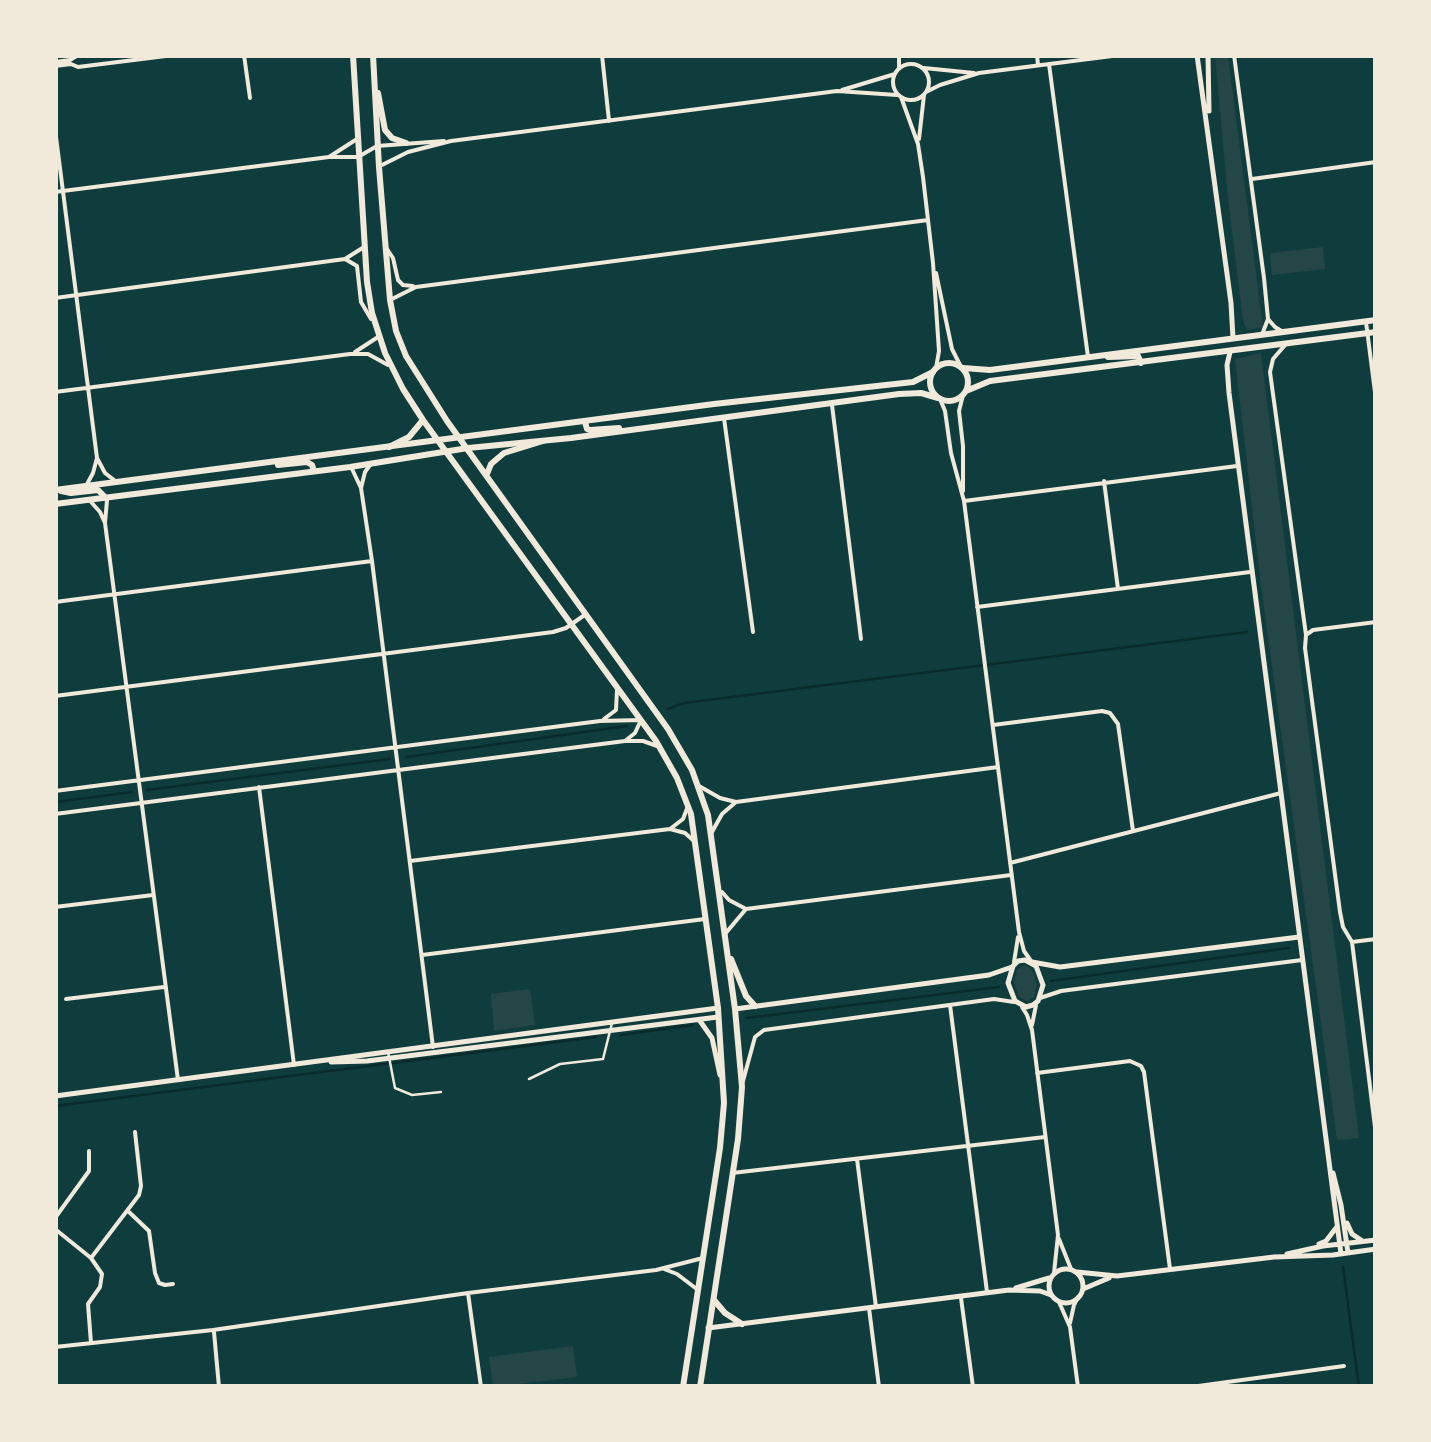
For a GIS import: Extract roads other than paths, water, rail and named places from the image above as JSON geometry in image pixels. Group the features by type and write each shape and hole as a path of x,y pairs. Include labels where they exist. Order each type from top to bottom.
{"main road":[{"path":"353,55 367,282 378,337 391,368 423,420 642,720 661,748 688,805 718,1013 724,1118 682,1387"},
{"path":"373,55 390,300 406,356 668,729 699,786 712,832 742,1087 700,1387"},
{"path":"374,72 385,130 392,138 406,143"},
{"path":"55,490 910,382 951,362 982,371 1376,320"},
{"path":"55,504 910,393 950,402 990,381 1372,332"},
{"path":"1230,352 1233,338"},
{"path":"1102,355 1138,356 1141,363"},
{"path":"962,368 968,380 964,393"},
{"path":"934,370 930,388 939,398"},
{"path":"389,447 410,438 423,420"},
{"path":"585,422 590,430 635,430"},
{"path":"487,475 490,464 504,453 543,441"},
{"path":"262,463 308,462 314,472"},
{"path":"55,490 98,490 106,498"},
{"path":"727,949 746,996 755,1006"},
{"path":"718,1013 735,1009"},
{"path":"713,1299 742,1324"},
{"path":"692,1328 708,1328"}],"street":[{"path":"77,55 78,67"},
{"path":"55,64 77,55"},
{"path":"55,64 78,67 174,55"},
{"path":"244,55 250,98"},
{"path":"602,55 609,121"},
{"path":"899,55 899,68"},
{"path":"914,55 916,64"},
{"path":"1037,55 1038,66"},
{"path":"837,91 912,100 940,85 979,73 1120,55"},
{"path":"1197,55 1233,338"},
{"path":"1208,55 1208,124"},
{"path":"1234,55 1268,319 1261,334"},
{"path":"58,191 329,156 358,157 377,146 452,141 837,91 894,74 907,64 979,73"},
{"path":"1049,64 1088,356"},
{"path":"918,144 929,79 923,68"},
{"path":"894,74 893,87 918,144 933,263 939,351 934,370"},
{"path":"55,129 58,191 97,458 86,486"},
{"path":"329,156 357,139"},
{"path":"378,168 408,152 452,141"},
{"path":"1252,179 1376,162"},
{"path":"390,300 416,287 928,220"},
{"path":"385,244 398,280 416,287"},
{"path":"55,298 345,259 364,246"},
{"path":"345,259 357,266 361,302 375,326"},
{"path":"933,263 952,349 962,368"},
{"path":"1268,319 1283,332"},
{"path":"1366,322 1372,332 1376,400"},
{"path":"350,354 378,337"},
{"path":"1286,344 1274,357 1270,370 1341,918 1352,942 1376,1135"},
{"path":"1230,352 1227,369 1252,572 1337,1223 1344,1244"},
{"path":"55,392 350,354 368,354 391,368"},
{"path":"964,393 959,406 964,501 1019,932 1023,949 1048,989 1061,991"},
{"path":"939,398 946,410 964,501"},
{"path":"831,404 861,639"},
{"path":"724,418 753,632"},
{"path":"97,458 105,472 118,482"},
{"path":"361,488 372,463"},
{"path":"964,501 1239,466"},
{"path":"350,467 361,488 372,562 434,1049"},
{"path":"1104,482 1118,589"},
{"path":"106,498 104,522 178,1080"},
{"path":"89,500 104,522"},
{"path":"55,602 372,562"},
{"path":"977,607 1252,572"},
{"path":"55,696 553,632 587,613"},
{"path":"1306,635 1313,630 1376,622"},
{"path":"600,722 616,710 617,686"},
{"path":"992,725 1110,713 1118,724 1133,831"},
{"path":"55,791 600,722 642,720"},
{"path":"625,741 642,720"},
{"path":"55,814 625,741 647,742 661,748"},
{"path":"699,786 736,802 998,767"},
{"path":"259,787 294,1065"},
{"path":"1010,863 1281,793"},
{"path":"712,832 722,814 736,802"},
{"path":"670,830 683,818 688,805"},
{"path":"410,861 670,830 685,832 696,845"},
{"path":"719,888 746,910 1012,876"},
{"path":"55,907 153,895"},
{"path":"725,934 746,910"},
{"path":"422,955 706,919"},
{"path":"994,999 1005,994 1009,986 1019,932"},
{"path":"1032,1030 1042,980 1048,972 1299,937"},
{"path":"1352,942 1376,939"},
{"path":"735,1009 990,976 1021,960 1060,968"},
{"path":"742,1087 755,1037 760,1032 994,999 1029,1006 1061,991 1302,960"},
{"path":"990,976 1002,978 1009,986 1032,1030 1058,1235 1048,1286 1051,1294"},
{"path":"66,1000 164,987"},
{"path":"950,1005 988,1292"},
{"path":"612,1025 698,1020 718,1013"},
{"path":"55,1096 318,1061 388,1058 718,1013"},
{"path":"698,1020 712,1038 724,1090"},
{"path":"1037,1074 1125,1062 1136,1063 1144,1072 1170,1269"},
{"path":"91,1258 139,1195 135,1132"},
{"path":"732,1173 1045,1137"},
{"path":"55,1218 89,1170 89,1151"},
{"path":"1328,1156 1352,1234 1365,1242"},
{"path":"857,1159 880,1387"},
{"path":"1341,1206 1344,1253"},
{"path":"128,1212 150,1231 159,1283 173,1284"},
{"path":"1274,1257 1326,1241 1337,1223"},
{"path":"55,1230 98,1265 102,1280 88,1304 92,1343"},
{"path":"1058,1235 1082,1280 1070,1328"},
{"path":"1297,1251 1376,1240"},
{"path":"1008,1290 1062,1269 1117,1276 1376,1249"},
{"path":"55,1347 214,1330 664,1268 702,1258"},
{"path":"664,1268 698,1290"},
{"path":"1082,1290 1117,1276"},
{"path":"708,1328 988,1292 1040,1291 1060,1302 1070,1328 1078,1387"},
{"path":"468,1293 481,1387"},
{"path":"961,1296 973,1387"},
{"path":"1060,1302 1078,1298"},
{"path":"214,1330 219,1387"},
{"path":"1191,1387 1344,1366"}],"lane":[{"path":"529,1079 560,1064 603,1058 612,1025"},
{"path":"388,1058 392,1084 399,1091 412,1096 441,1092"}],"waterway":[{"path":"668,709 684,703 1247,632"},
{"path":"406,757 627,726"},
{"path":"147,790 390,759"},
{"path":"55,802 132,792"},
{"path":"1051,981 1289,948"},
{"path":"747,1018 999,987"},
{"path":"621,1035 693,1025"},
{"path":"55,1106 596,1037"},
{"path":"1343,1267 1359,1387"}]}
